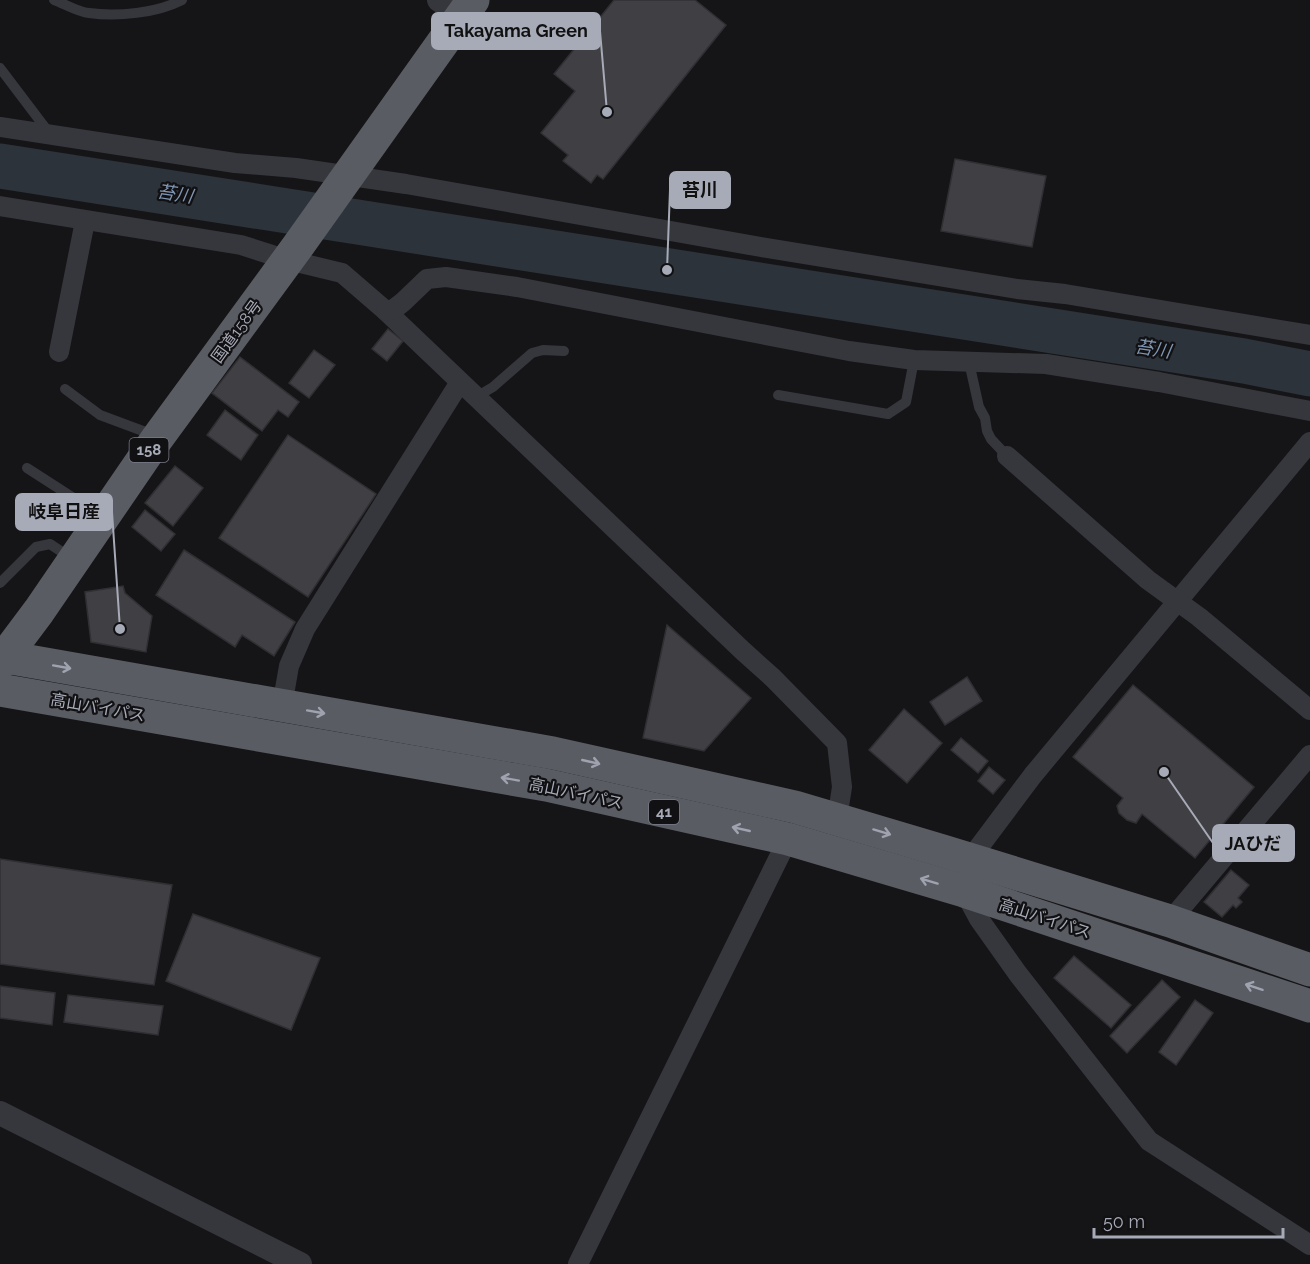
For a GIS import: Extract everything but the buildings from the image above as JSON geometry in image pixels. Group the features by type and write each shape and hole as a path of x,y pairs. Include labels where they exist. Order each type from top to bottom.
{"highway":[{"name":"国道158号","path":"2,659 74,560 156,440 343,182 458,5"},
{"name":"高山バイパス","path":"2,659 553,753 795,807 1170,921 1310,969"},
{"name":"高山バイパス","path":"0,690 546,785 788,840 964,891 1310,1005"}],"street":[{"path":"0,127 235,163 296,168 343,182 406,184 750,245 1310,335"},
{"path":"0,206 293,253 342,273 386,311 773,678 837,743 842,787 837,819"},
{"path":"59,352 85,221"},
{"path":"386,311 394,309 428,279 446,277 517,287 849,351 914,360 1046,364 1159,382 1310,411"},
{"path":"282,705 289,666 305,629 460,382"},
{"path":"1310,442 1033,775 970,859 964,891 979,919 1018,974 1149,1141 1310,1245"},
{"path":"1007,456 1148,580 1177,600 1310,710"},
{"path":"1170,921 1310,756"},
{"path":"578,1264 788,840"},
{"path":"0,1113 288,1261"}],"lane":[{"path":"54,0 88,13 132,13 170,6 182,0"},
{"path":"0,69 50,134"},
{"path":"476,397 493,387 532,353 543,350 564,351"},
{"path":"778,395 888,414 906,402 914,360"},
{"path":"969,362 987,431 991,439 1007,456"},
{"path":"65,389 100,415 143,431 156,440"},
{"path":"27,468 103,517"},
{"path":"0,583 36,547 50,544 74,560"}],"waterway":[{"name":"苔川","path":"0,166 1244,361 1310,374"}],"place":[{"name":"Takayama Green","path":"607,112"},
{"name":"苔川","path":"667,270"},
{"name":"岐阜日産","path":"120,629"},
{"name":"JAひだ","path":"1164,772"}]}
